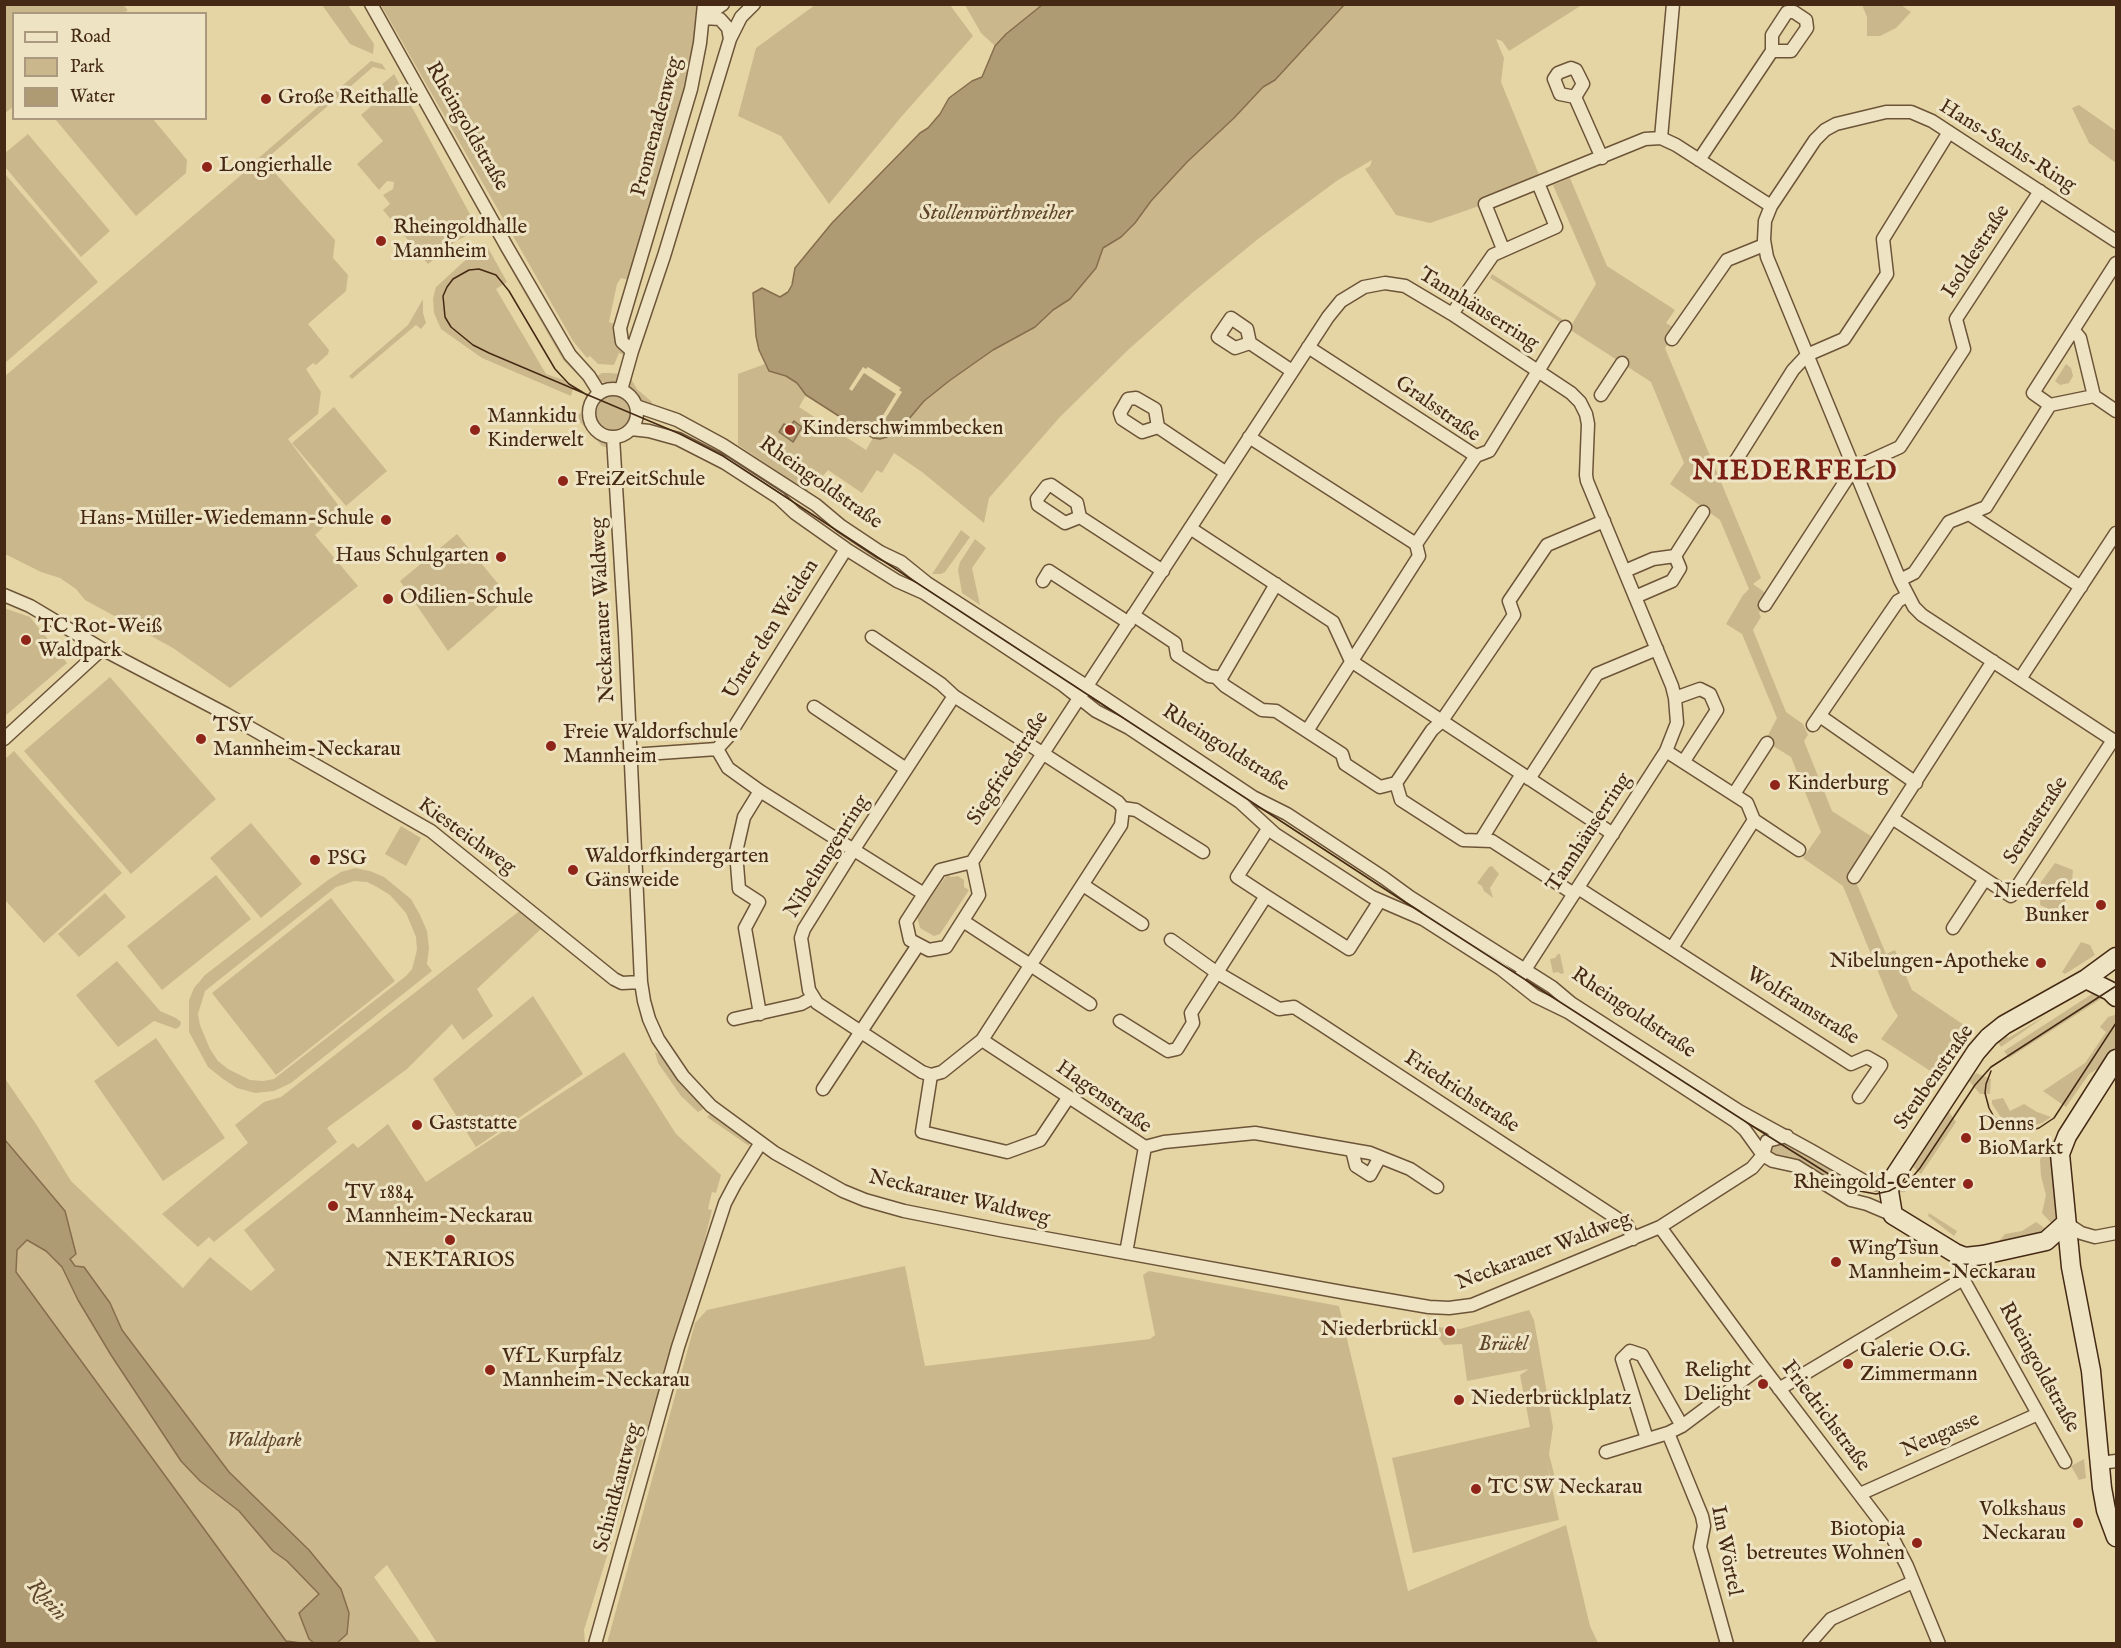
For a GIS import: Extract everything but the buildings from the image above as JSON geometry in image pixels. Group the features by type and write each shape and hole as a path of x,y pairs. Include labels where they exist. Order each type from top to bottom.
{"street":[{"name":"Rheingoldstraße","path":"371,4 564,346 599,392"},
{"name":"Promenadenweg","path":"632,351 622,342 620,328 691,89 700,43 704,4"},
{"path":"703,18 723,4"},
{"path":"636,406 637,416 631,429 623,435 613,437 602,435 590,421 590,405 599,392 610,388 621,390 730,39 741,17 754,4"},
{"path":"1661,138 1673,4"},
{"path":"703,18 720,20 728,28 730,39"},
{"path":"1699,160 1772,51"},
{"path":"1575,97 1602,158"},
{"name":"Hans-Sachs-Ring","path":"2115,741 1922,615 1907,596 1764,245 1765,221 1771,206 1815,140 1825,130 1836,124 1886,112 1911,112 1932,121 2116,242"},
{"path":"1730,470 1793,370 1807,355 1845,339 1887,274 1883,239 1949,132"},
{"path":"1503,249 1485,204 1645,140 1661,138 1676,145 1771,206"},
{"path":"1452,314 1488,260 1503,249 1556,227 1538,183"},
{"name":"Isoldestraße","path":"1854,468 1900,447 1964,349 1956,319 2040,191"},
{"path":"645,245 664,256"},
{"path":"1672,339 1726,260 1764,245"},
{"path":"2050,405 2033,393 2116,264"},
{"name":"Tannhäuserring","path":"1079,698 1292,371 1341,301 1364,287 1385,283 1404,286 1452,314 1575,396 1584,409 1588,424 1586,475 1675,698 1677,723 1666,751 1517,982"},
{"name":"Tannhäuserring","path":"1476,456 1489,451 1565,327"},
{"path":"2074,331 2080,338 2094,396 2116,411"},
{"path":"1250,343 1292,371"},
{"name":"Gralsstraße","path":"1308,347 1476,456 1416,544"},
{"path":"1601,395 1622,363"},
{"name":"Rheingoldstraße","path":"621,390 631,396 636,406 677,420 723,445 816,505 841,526 875,549 907,566 927,583 1253,797 1287,814 1410,897 1525,969 1571,1003 1722,1101 1864,1181"},
{"path":"1900,580 1914,573 1949,522 1986,507 2050,405 2094,396"},
{"path":"1158,427 1226,472"},
{"name":"Rheingoldstraße","path":"631,429 678,439 718,459 779,498 795,513 846,549 897,581 924,593 1096,711 1129,728 1240,802 1268,829 1379,902 1423,919 1501,969 1535,996 1568,1012 1735,1121 1745,1130 1763,1155"},
{"name":"Neckarauer Waldweg","path":"613,437 641,982 644,1001 654,1032 683,1076 711,1106 760,1144 809,1173 865,1200 904,1210 999,1230 1347,1293 1429,1307 1449,1308 1472,1305 1660,1227 1738,1179 1757,1164 1763,1155"},
{"path":"1249,437 1416,544 1419,556 1307,731"},
{"path":"1765,605 1854,468"},
{"path":"1624,572 1653,560 1675,556 1703,512"},
{"path":"1969,514 2081,587"},
{"path":"1080,517 1163,571"},
{"path":"1042,580 1049,571 1175,643 1177,655 1209,676 1220,680 1225,686 1262,710 1276,711 1307,731 1342,754 1345,764 1380,787 1395,783 1432,730 1442,722 1514,615 1509,601 1547,545 1604,521"},
{"path":"1190,528 1333,622 1351,662 1613,834"},
{"path":"2020,679 2116,532"},
{"name":"Unter den Weiden","path":"717,748 728,737 846,549"},
{"path":"1635,597 1672,581 1680,568 1675,556"},
{"path":"1220,680 1276,584"},
{"name":"Kiesteichweg","path":"4,595 30,606 102,649 236,720 431,831 614,980 622,983 641,982"},
{"path":"1907,596 1898,600 1816,720 1916,783"},
{"path":"734,1019 801,1004 812,998 922,1072 932,1075 942,1072 982,1040 1121,825 1122,808 1118,802 954,696 941,684 872,637"},
{"path":"4,739 102,649"},
{"path":"1481,840 1597,674 1657,649"},
{"path":"1854,877 1993,661"},
{"path":"1675,698 1700,689 1710,694 1717,710 1684,761"},
{"name":"Nibelungenring","path":"812,998 801,938 804,930 954,696"},
{"name":"Siegfriedstraße","path":"972,862 1079,698"},
{"path":"814,707 906,769"},
{"name":"Sentastraße","path":"1892,819 2011,896 2115,741"},
{"path":"1734,794 1767,743"},
{"path":"631,755 703,751 717,748 728,768 760,791 924,894"},
{"path":"1666,751 1747,803 1754,820 1799,850"},
{"name":"Wolframstraße","path":"1395,783 1401,800 1463,840 1492,841 1672,948 1851,1064 1868,1057 1881,1065 1859,1097"},
{"path":"760,791 744,817 736,852 739,889 759,902 745,928 760,1014"},
{"path":"1122,808 1136,810 1203,852"},
{"path":"1672,948 1754,820"},
{"path":"1268,829 1238,877 1266,896 1349,949 1379,902"},
{"path":"972,862 979,895 946,947 929,951 910,940 906,922 924,894 940,870 972,862"},
{"name":"Sentastraße","path":"1953,928 1985,879"},
{"path":"1083,885 1142,924"},
{"path":"1120,1021 1168,1050 1177,1049 1193,1023 1191,1012 1266,896"},
{"path":"963,921 1090,1004"},
{"name":"Friedrichstraße","path":"1171,940 1216,972 1279,1010 1294,1007 1322,1025 1627,1225 1633,1239"},
{"path":"823,1089 918,945"},
{"name":"Steubenstraße","path":"1892,1180 1976,1052 1989,1037 2004,1025 2086,979 2116,957"},
{"path":"2086,979 2110,991 2116,997"},
{"name":"Hagenstraße","path":"982,1040 1145,1147 1126,1253"},
{"path":"2116,1059 2062,1145 2060,1159 2070,1260 2108,1462 2104,1506 2116,1537"},
{"path":"932,1075 922,1132 1007,1152 1040,1140 1068,1098"},
{"path":"1145,1147 1164,1142 1255,1133 1352,1150 1380,1158 1410,1169 1437,1187"},
{"path":"1787,1136 1767,1142 1763,1155 1773,1161 1796,1166 1843,1195 1893,1215 1965,1257 2046,1241 2066,1223"},
{"name":"Schindkautweg","path":"595,1644 678,1347 725,1203 760,1144"},
{"path":"1352,1150 1356,1166 1370,1175 1380,1158"},
{"path":"1843,1195 1861,1192 1864,1181 1876,1184 1892,1180 1889,1198 1893,1215"},
{"path":"2066,1223 2081,1233 2094,1237 2116,1233"},
{"name":"Friedrichstraße","path":"1660,1227 1892,1537 1940,1644"},
{"path":"2046,1241 2058,1246 2070,1260"},
{"path":"1779,1389 1963,1278 1965,1257"},
{"name":"Rheingoldstraße","path":"1963,1278 2065,1462"},
{"path":"1647,1439 1622,1359 1630,1351 1642,1354 1682,1426"},
{"path":"1606,1452 1668,1433 1682,1426 1762,1366"},
{"name":"Neugasse","path":"1860,1494 2038,1414"},
{"name":"Im Wörtel","path":"1668,1433 1702,1516 1704,1526 1700,1547 1727,1644"},
{"path":"1809,1644 1831,1619 1914,1582"}],"green space":[{"path":"122,4 128,10 125,12 12,12 12,108 5,113 5,5"},
{"path":"322,5 348,5 374,44 373,54 350,44"},
{"path":"381,5 701,5 695,54 629,280 621,278 617,284 609,322 617,325 615,337 627,352 626,356 619,353 614,365 598,364 590,356 587,358 573,341"},
{"path":"815,5 950,5 973,36 902,116 829,204 781,136 738,116 756,48"},
{"path":"965,5 1042,5 1006,34 995,46 981,33"},
{"path":"1344,5 1582,5 1509,51 1502,41 1496,39 1504,58 1501,82 1542,182 1430,223 1396,215 1365,169 1370,166 1372,160 1338,180 1258,239 1128,350 1060,417 989,498 984,523 922,472 894,453 882,473 877,470 862,493 828,470 823,476 816,471 814,473 817,475 807,491 738,445 738,374 765,364 769,371 786,375 797,383 806,395 799,407 866,450 873,438 880,439 908,420 924,401 949,381 993,350 1035,327 1053,310 1070,299 1096,268 1103,248 1121,237 1135,223 1151,201 1187,162 1263,87 1275,80"},
{"path":"1862,5 1901,5 1911,12 1896,28 1880,36 1867,36 1867,17"},
{"path":"371,61 382,64 386,70 373,67 251,172 247,168"},
{"path":"394,74 478,229 455,242 428,264 383,210 390,204 383,195 393,189 394,182 387,181 379,190 357,164 383,141 361,115 384,95 379,87"},
{"path":"2079,105 2116,131 2116,163 2089,143 2072,108"},
{"path":"56,120 154,120 187,160 186,173 136,216"},
{"path":"28,134 110,231 81,257 5,167 5,153"},
{"path":"266,163 335,240 333,258 348,275 346,291 308,324 329,350 328,354 316,365 313,363 306,369 321,392 318,414 288,439 342,510 315,535 358,586 230,688 173,648 85,600 76,589 60,578 41,572 5,554 5,376 247,170 252,173"},
{"path":"5,174 98,282 4,363"},
{"path":"1570,178 1607,266 1675,310 1666,323 1678,330 1665,348 1761,578 1753,584 1770,596 1759,613 1761,617 1753,630 1786,712 1803,724 1808,735 1804,741 1832,811 1877,840 1854,877 1886,954 1895,950 1912,990 1967,1027 1935,1074 1881,1039 1898,1016 1843,886 1803,858 1821,832 1791,757 1765,741 1777,718 1742,634 1726,624 1749,589 1720,520 1670,484 1684,463 1651,382 1569,329 1596,284 1553,185"},
{"path":"497,245 502,248 582,375 578,375 563,360"},
{"path":"487,246 507,282 496,289 546,374 564,380 573,389 571,396 482,358 441,329 434,313 433,298 436,287 471,255"},
{"path":"1492,274 1565,321 1563,324 1490,278"},
{"path":"423,299 426,323 421,329 416,325 352,379 349,376 408,325"},
{"path":"2066,364 2071,368 2073,376 2069,383 2060,385 2055,381"},
{"path":"602,373 620,374 619,380 608,384 597,376"},
{"path":"631,379 637,389 652,402 650,407 638,401 632,393"},
{"path":"613,396 625,401 630,413 625,425 613,430 601,425 596,413 601,401"},
{"path":"334,407 387,471 346,506 292,443"},
{"path":"573,410 585,416 591,430 605,441 608,448 602,446 574,415"},
{"path":"961,530 970,537 945,572 932,574"},
{"path":"457,534 509,597 448,651 400,581"},
{"path":"975,539 986,548 972,568 980,605 962,593 958,570 960,562"},
{"name":"TC Rot-Weiß Waldpark","path":"4,608 30,617 67,663 5,716"},
{"path":"110,677 216,799 131,874 24,751"},
{"path":"14,751 122,873 44,943 5,900 5,759"},
{"path":"251,823 302,884 261,918 210,858"},
{"path":"401,826 421,838 406,866 385,854"},
{"path":"2055,863 2073,870 2071,893 2057,913 2040,905 2041,882"},
{"path":"1492,866 1499,874 1490,888 1493,898 1477,883"},
{"path":"355,868 370,871 384,877 411,899 427,931 429,948 427,964 432,971 291,1083 274,1091 255,1093 237,1088 208,1067 189,1032 189,1000 194,988 205,975 341,872","holes":["354,881 367,882 390,895 406,913 416,937 417,950 412,969 274,1079 250,1080 228,1069 218,1061 210,1049 200,1025 198,1014 205,991 336,887"]},
{"path":"216,875 251,919 162,990 127,946"},
{"path":"947,875 958,876 964,880 964,887 969,890 940,934 934,936 920,928 917,916"},
{"path":"105,893 126,917 79,957 58,934"},
{"path":"331,898 395,981 276,1075 212,993"},
{"path":"522,909 543,927 477,989 493,1016 463,1040 452,1024 407,1069 327,1128 337,1142 214,1242 209,1237 198,1247 162,1214 248,1143 235,1125 264,1102 281,1097"},
{"path":"2081,942 2090,945 2095,955 2065,974 2062,972"},
{"path":"1560,954 1564,973 1561,974 1553,973 1550,959 1555,958"},
{"path":"117,961 160,1011 176,1018 181,1022 180,1026 176,1029 154,1021 118,1047 76,995"},
{"path":"2098,990 2107,995 2009,1058 2004,1051"},
{"path":"533,996 583,1074 476,1147 433,1079"},
{"path":"2047,1015 2001,1047 1997,1040 2003,1031 2008,1038"},
{"path":"2115,1015 2116,1048 2107,1063 2089,1074 2066,1107 2043,1091 2085,1063 2106,1032 2100,1027 2108,1017"},
{"path":"156,1038 225,1138 163,1181 94,1081"},
{"name":"VfL Kurpfalz Mannheim-Neckarau","path":"624,1052 676,1134 721,1175 716,1193 712,1192 708,1209 712,1210 701,1255 584,1630 585,1643 437,1643 387,1565 374,1577 421,1643 337,1643 347,1634 349,1613 341,1589 309,1550 229,1472 122,1330 110,1303 84,1267 75,1266 70,1259 76,1254 65,1211 5,1140 4,1077 71,1181 183,1288 210,1257 251,1291 275,1270 244,1230 353,1143 358,1148 388,1124 426,1182"},
{"path":"655,1052 661,1055 682,1085 704,1107 702,1110 698,1112 681,1096 658,1063"},
{"path":"1976,1073 1991,1079 1990,1094 1980,1094 1969,1081"},
{"path":"2003,1098 2010,1111 2024,1104 2051,1117 2042,1123 2025,1128 2011,1124 2002,1119 1992,1104 1992,1100"},
{"path":"1947,1109 1956,1122 1921,1174 1912,1166 1913,1162"},
{"path":"713,1114 749,1142 749,1146 707,1117"},
{"path":"2055,1138 2057,1139 2059,1218 2055,1227 2042,1213 2046,1195 2040,1160 2043,1150"},
{"path":"1780,1142 1799,1150 1860,1185 1860,1188 1849,1190 1806,1163 1770,1155 1769,1147"},
{"path":"1908,1172 1918,1178 1905,1192 1894,1193 1904,1173"},
{"path":"1929,1213 1957,1231 1954,1236 1928,1216"},
{"path":"2036,1222 2050,1232 1994,1247 2005,1234 2022,1231"},
{"name":"Waldpark","path":"27,1239 46,1251 62,1267 78,1300 111,1355 181,1461 200,1481 239,1511 273,1551 287,1561 320,1595 309,1639 314,1643 286,1641 16,1272 17,1250"},
{"path":"905,1266 925,1366 1150,1339 1155,1335 1143,1275 1149,1271 1339,1306 1408,1591 1566,1525 1590,1626 1598,1643 607,1643 695,1323 707,1310"},
{"name":"TC SW Neckarau","path":"1529,1310 1534,1320 1553,1427 1549,1454 1556,1482 1552,1483 1547,1464 1559,1520 1413,1553 1392,1458 1530,1427 1520,1375 1529,1369 1467,1381 1462,1344 1444,1345 1438,1337 1437,1327 1460,1329"},
{"path":"2084,1459 2086,1478 2079,1480 2071,1466"}],"water":[{"name":"Stollenwörthweiher","path":"1042,5 1344,5 1275,80 1263,87 1187,162 1151,201 1135,223 1121,237 1103,248 1096,268 1070,299 1053,310 1035,327 993,350 949,381 924,401 908,420 894,429 887,437 873,438 806,395 797,383 786,376 769,371 759,350 756,336 753,293 762,288 780,297 788,292 792,285 795,268 832,223 920,133 928,128 940,114 949,98 972,81 982,77 995,46 1006,34"},
{"name":"Kinderschwimmbecken","path":"794,421 802,427 793,442 779,432 784,424 790,427"},
{"name":"Rhein","path":"5,1140 65,1211 76,1254 70,1259 75,1266 84,1267 110,1303 122,1330 229,1472 309,1550 341,1589 349,1613 347,1634 337,1643 314,1643 309,1639 299,1613 319,1594 287,1561 273,1551 239,1511 200,1481 181,1461 111,1355 78,1300 62,1267 46,1251 27,1240 17,1250 16,1272 286,1641 302,1643 5,1643"}],"pier":[{"path":"863,367 866,369 868,367 901,388 899,390 902,392 874,437 871,435 896,394 864,373 852,391 849,389"}],"tram line":[{"path":"587,395 569,384 555,369 509,291 496,275 479,269 469,270 453,279 443,296 445,317 451,327 473,345 489,353 680,434 723,456 1380,886 1854,1190 1876,1194 1889,1191 1910,1180 1975,1085 1991,1067 2116,986"},
{"path":"1991,1071 1985,1093 1994,1117 2013,1130 2025,1132 2039,1128 2054,1118 2116,1023"}],"place":[{"name":"Große Reithalle","path":"266,99"},
{"name":"Longierhalle","path":"207,167"},
{"name":"Rheingoldhalle Mannheim","path":"381,241"},
{"name":"Mannkidu Kinderwelt","path":"475,430"},
{"name":"Kinderschwimmbecken","path":"790,430"},
{"name":"FreiZeitSchule","path":"563,481"},
{"name":"Hans-Müller-Wiedemann-Schule","path":"386,520"},
{"name":"Haus Schulgarten","path":"501,557"},
{"name":"Odilien-Schule","path":"388,599"},
{"name":"TC Rot-Weiß Waldpark","path":"26,640"},
{"name":"TSV Mannheim-Neckarau","path":"201,739"},
{"name":"Freie Waldorfschule Mannheim","path":"551,746"},
{"name":"Kinderburg","path":"1775,785"},
{"name":"PSG","path":"315,860"},
{"name":"Waldorfkindergarten Gänsweide","path":"573,870"},
{"name":"Niederfeld Bunker","path":"2101,905"},
{"name":"Nibelungen-Apotheke","path":"2041,963"},
{"name":"Gaststatte","path":"417,1125"},
{"name":"Denns BioMarkt","path":"1966,1138"},
{"name":"Rheingold-Center","path":"1968,1184"},
{"name":"TV 1884 Mannheim-Neckarau","path":"333,1206"},
{"name":"NEKTARIOS","path":"450,1240"},
{"name":"WingTsun Mannheim-Neckarau","path":"1836,1262"},
{"name":"Niederbrückl","path":"1450,1331"},
{"name":"Galerie O.G. Zimmermann","path":"1848,1364"},
{"name":"VfL Kurpfalz Mannheim-Neckarau","path":"490,1370"},
{"name":"Relight Delight","path":"1763,1384"},
{"name":"Niederbrücklplatz","path":"1459,1400"},
{"name":"TC SW Neckarau","path":"1476,1489"},
{"name":"Volkshaus Neckarau","path":"2078,1523"},
{"name":"Biotopia betreutes Wohnen","path":"1917,1543"}],"district":[{"name":"NIEDERFELD","path":"1795,473"}],"park label":[{"name":"Brückl","path":"1503,1346"}]}
